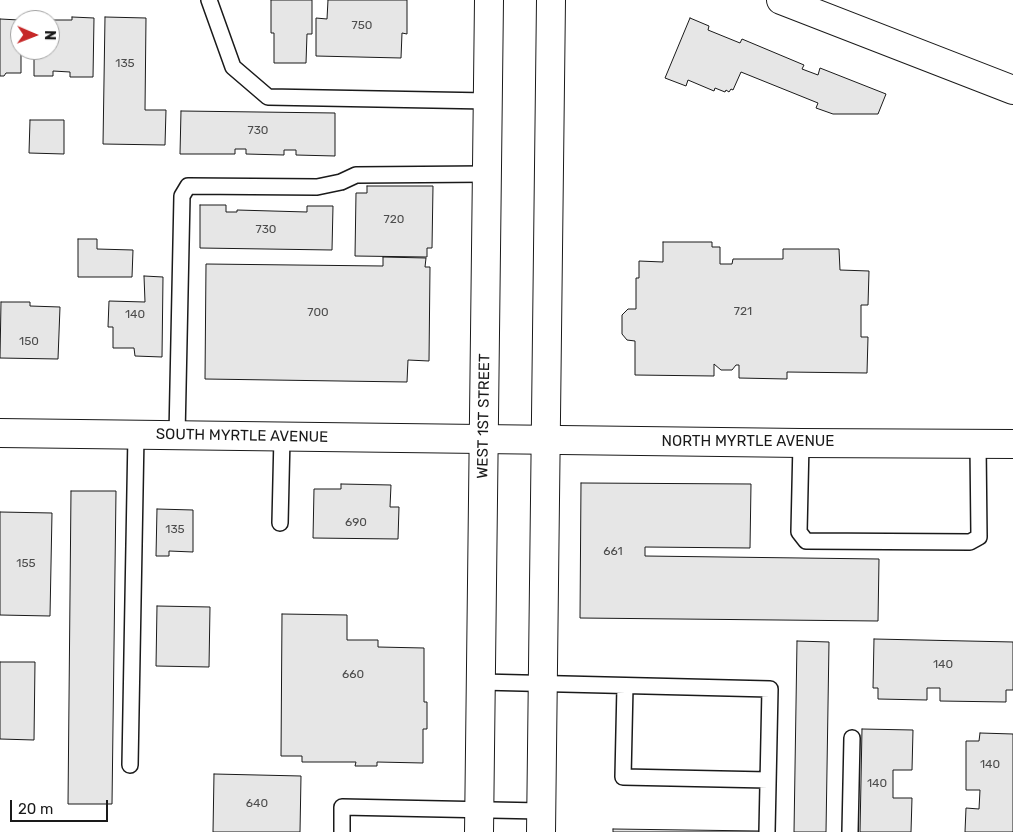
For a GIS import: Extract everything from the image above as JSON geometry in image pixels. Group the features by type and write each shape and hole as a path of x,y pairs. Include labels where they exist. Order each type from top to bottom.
{"main road":[{"name":"WEST 1ST STREET","path":"479,821 489,0"},
{"path":"541,822 551,0"},
{"path":"781,0 1013,90"},
{"name":"SOUTH MYRTLE AVENUE","path":"0,434 484,439"},
{"name":"NORTH MYRTLE AVENUE","path":"484,439 1013,444"}],"lane":[{"path":"209,0 233,67 268,97 488,101"},
{"path":"177,435 182,196 188,186 317,187 341,182 356,175 487,174"},
{"path":"130,765 136,435"},
{"path":"280,523 282,437"},
{"path":"801,443 799,532 806,541 941,542 970,542 979,537 978,444"},
{"path":"481,682 770,689 767,832"},
{"path":"625,686 623,777 768,780"},
{"path":"850,832 852,738"},
{"path":"342,832 342,808 479,821 541,822"}],"building":[{"path":"271,0 312,0 312,34 307,34 306,63 274,63 274,33 271,33"},
{"path":"328,0 407,0 407,34 402,33 401,58 316,56 316,18 327,19"},
{"path":"72,17 94,18 93,77 70,77 70,72 53,71 53,76 34,76 34,60 60,60 60,20 72,20"},
{"path":"105,17 146,18 145,110 166,110 165,145 103,144"},
{"path":"690,18 709,26 708,30 740,43 742,39 804,65 802,69 818,75 820,68 886,94 878,114 833,114 816,108 818,103 741,72 733,90 731,89 729,92 715,88 714,91 688,80 686,86 665,78"},
{"path":"0,19 10,20 10,60 21,60 21,73 6,73 4,76 0,76"},
{"path":"181,111 335,113 335,156 296,155 296,150 284,150 284,155 246,154 246,149 235,149 235,154 180,154"},
{"path":"30,120 64,120 64,154 29,153"},
{"path":"367,186 433,186 432,248 427,248 427,257 355,256 356,193 367,193"},
{"path":"200,205 226,205 226,212 237,212 237,210 307,212 307,206 333,206 332,250 200,248"},
{"path":"78,239 97,239 97,249 133,250 132,277 78,277"},
{"path":"663,242 712,242 712,247 720,247 720,264 732,264 733,259 783,259 783,249 839,249 840,270 869,271 868,305 861,305 861,337 868,337 867,373 787,372 787,379 739,378 739,365 736,365 732,370 721,370 714,364 714,376 635,375 635,341 627,340 622,334 622,315 628,309 636,309 636,278 639,278 639,261 663,262"},
{"path":"383,257 426,258 425,267 430,267 429,361 408,360 407,382 205,379 206,264 383,266"},
{"path":"144,276 163,277 162,357 135,356 134,348 113,348 113,327 108,327 109,301 145,302"},
{"path":"1,302 30,302 30,306 60,307 58,359 0,358"},
{"path":"581,483 751,484 750,548 645,547 645,556 879,559 878,621 580,618"},
{"path":"341,484 391,485 390,507 399,507 398,539 313,538 314,489 341,489"},
{"path":"71,491 116,491 112,804 68,804"},
{"path":"157,509 193,510 193,552 169,551 169,556 156,556"},
{"path":"0,512 52,513 50,616 0,615"},
{"path":"157,606 210,607 209,667 156,666"},
{"path":"282,614 347,615 347,640 378,640 378,647 424,648 424,702 427,702 427,729 423,729 423,763 377,762 377,766 355,766 356,762 302,762 302,756 281,756"},
{"path":"874,639 1013,642 1013,690 1006,690 1006,702 940,701 940,688 927,688 927,700 878,699 878,688 873,688"},
{"path":"797,641 829,642 826,832 794,832"},
{"path":"0,662 35,662 34,740 0,739"},
{"path":"862,729 913,730 912,770 893,770 893,798 912,798 911,832 860,832"},
{"path":"980,733 1013,734 1013,832 965,832 966,808 979,809 980,790 966,790 966,741 979,741"},
{"path":"214,774 301,776 300,832 213,832"},
{"path":"613,829 759,831 759,832 613,832"}]}
